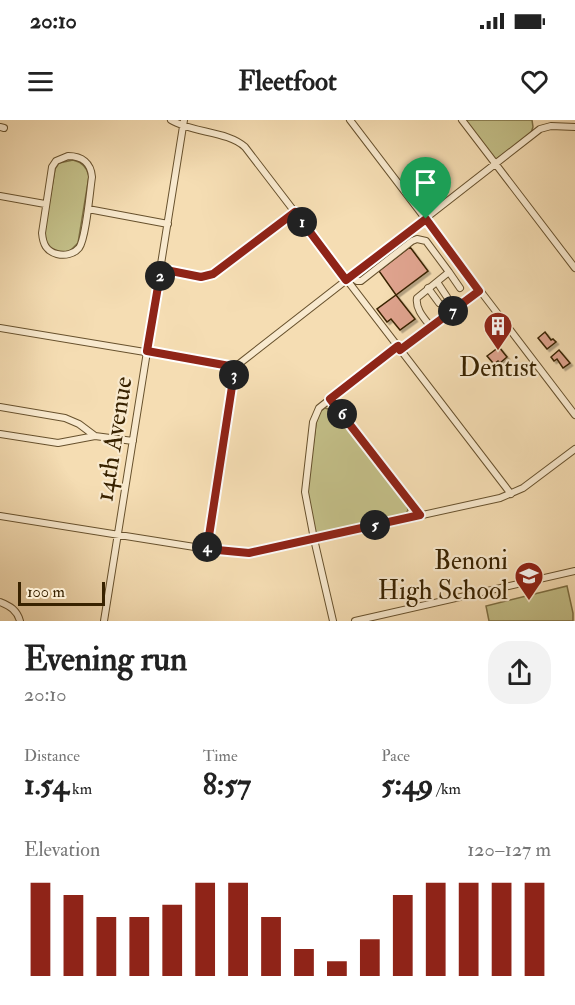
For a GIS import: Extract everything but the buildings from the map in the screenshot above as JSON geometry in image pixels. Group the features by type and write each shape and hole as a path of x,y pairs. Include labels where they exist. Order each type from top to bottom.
{"street":[{"path":"171,120 242,144 349,278 399,348 511,494"},
{"path":"350,120 575,415"},
{"path":"462,120 575,268"},
{"path":"538,120 540,129"},
{"name":"14th Avenue","path":"104,621 184,123"},
{"path":"207,549 235,367 540,129 551,126 575,128"},
{"path":"76,156 86,162 91,168 92,177 88,209 81,244 73,253 63,255 50,251 43,243 45,204 52,168 60,158 76,156"},
{"path":"0,196 45,204"},
{"path":"88,209 168,224"},
{"path":"161,269 201,277 213,274 295,212"},
{"path":"349,278 362,281 417,239 426,241 460,288"},
{"path":"431,327 416,303 419,295 449,272"},
{"path":"437,282 447,297"},
{"path":"428,288 440,303"},
{"path":"333,621 305,492 315,414 330,399 479,291"},
{"path":"0,328 235,367"},
{"path":"330,399 420,515"},
{"path":"0,407 65,418 95,435"},
{"path":"0,434 62,444 95,435 134,441"},
{"path":"0,516 207,549 249,553 511,494 523,488 575,449"},
{"path":"355,621 389,616 575,571"},
{"path":"0,602 16,612 20,621"},
{"path":"389,616 395,621"}],"shaded area":[{"path":"464,120 532,120 533,127 530,136 496,159 492,158"},
{"path":"73,160 84,165 89,176 78,243 70,251 58,253 46,246 44,233 55,169 59,163"},
{"path":"325,408 334,411 407,506 408,510 404,517 320,536 315,533 307,490 318,413"},
{"name":"Benoni High School","path":"567,586 573,621 489,621 486,606"}],"place":[{"name":"Dentist","path":"498,352"},
{"name":"Benoni High School","path":"529,602"}],"route":[{"path":"295,212 346,280 426,219 479,291 400,350 398,346 330,399 420,515 249,553 207,549 235,367 147,351 161,269 201,277 213,274 295,212"}]}
